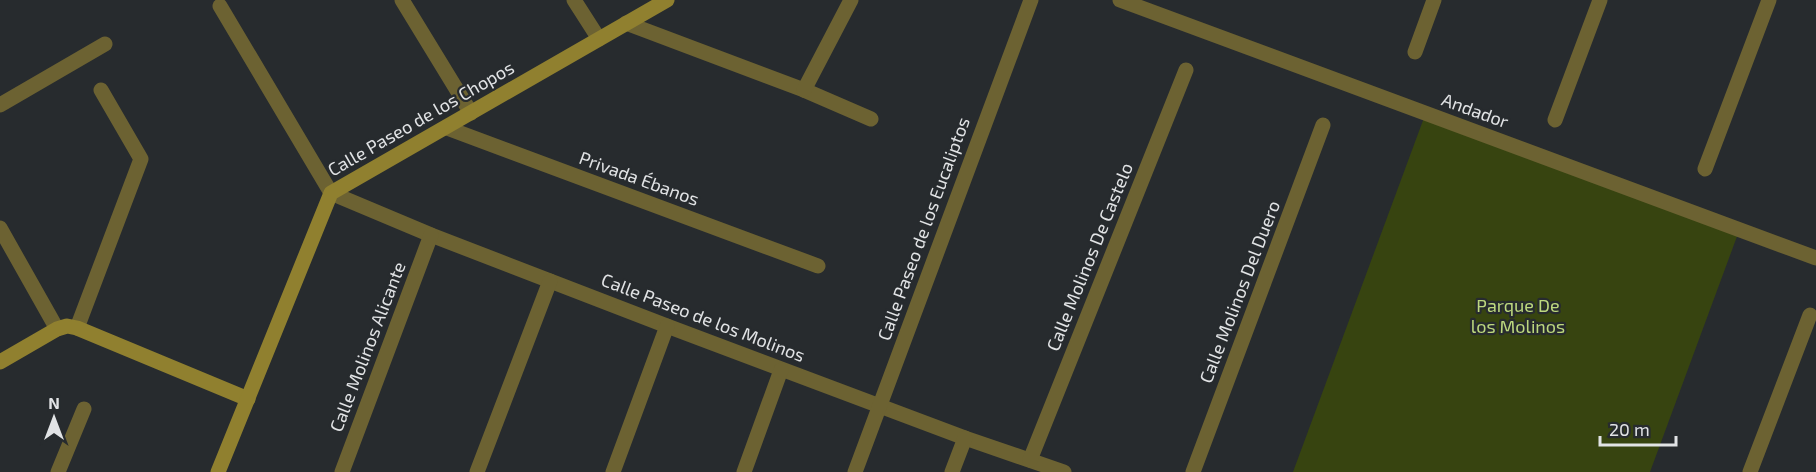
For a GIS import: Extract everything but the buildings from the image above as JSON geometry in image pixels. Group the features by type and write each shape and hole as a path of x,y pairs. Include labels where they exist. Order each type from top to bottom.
{"main road":[{"name":"Calle Paseo de los Chopos","path":"218,472 331,193 667,0"},
{"path":"0,362 57,329 67,326 77,328 248,399"}],"street":[{"path":"402,0 471,113"},
{"path":"574,0 599,39"},
{"path":"804,90 851,0"},
{"name":"Calle Paseo de los Eucaliptos","path":"855,472 1031,0"},
{"name":"Andador","path":"1120,0 1816,258"},
{"path":"1415,52 1434,0"},
{"path":"1555,120 1600,0"},
{"path":"1705,169 1769,0"},
{"path":"220,6 331,193"},
{"path":"626,23 804,90 872,119"},
{"path":"0,105 105,44"},
{"name":"Calle Molinos De Castelo","path":"1030,460 1186,70"},
{"path":"77,328 141,159 101,90"},
{"name":"Calle Molinos Del Duero","path":"1192,472 1323,125"},
{"name":"Privada Ébanos","path":"447,128 818,266"},
{"name":"Calle Paseo de los Molinos","path":"331,193 431,235 781,370 1064,472"},
{"path":"0,228 57,329"},
{"name":"Calle Molinos Alicante","path":"342,472 431,235"},
{"path":"477,472 550,281"},
{"path":"1750,472 1810,315"},
{"path":"613,472 667,326"},
{"path":"744,472 781,370"},
{"path":"58,472 84,409"},
{"path":"952,472 965,438"}],"green space":[{"name":"Parque De los Molinos","path":"1425,115 1739,231 1650,472 1293,472"}]}
